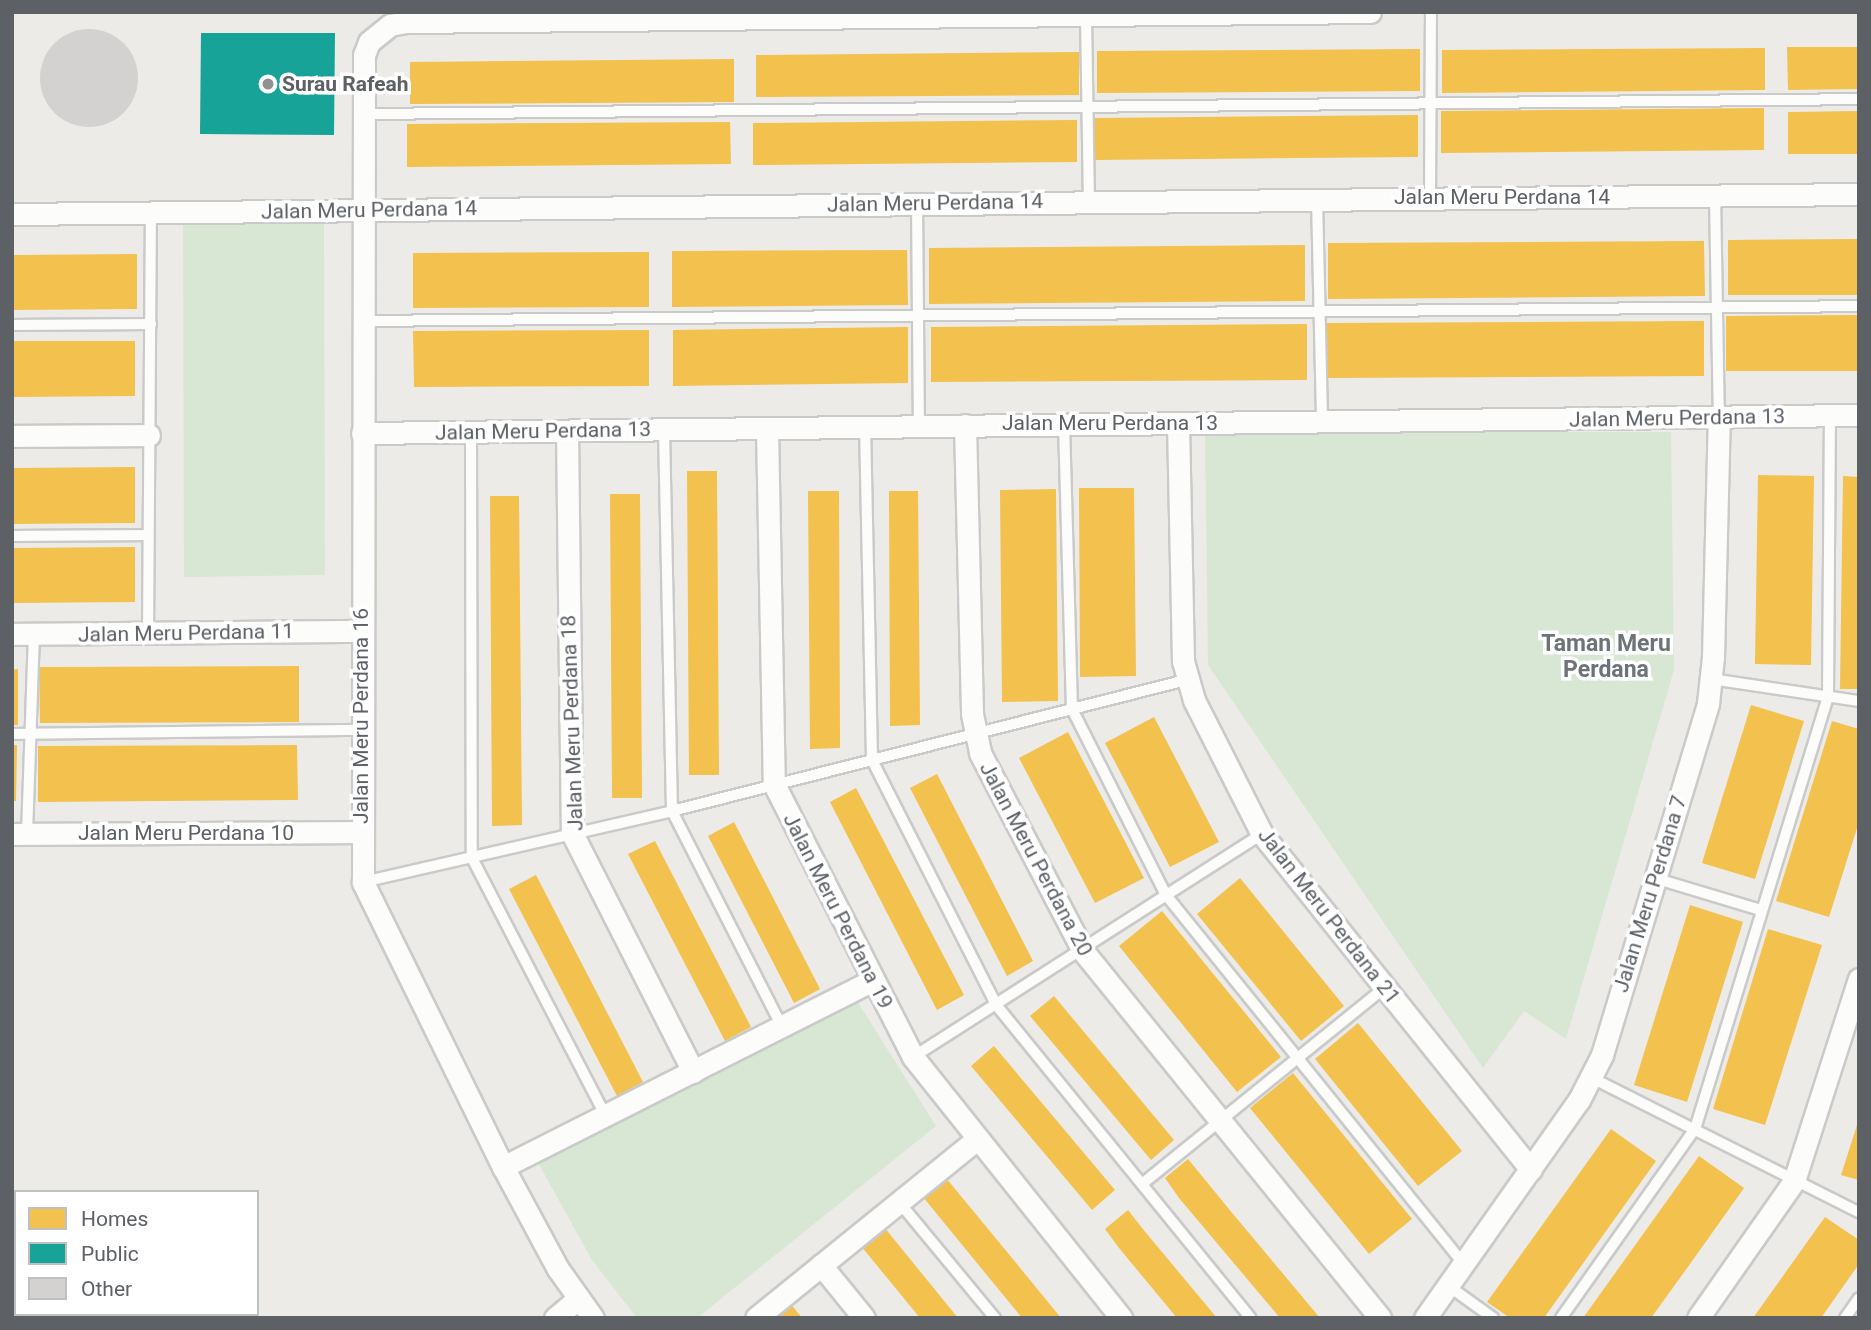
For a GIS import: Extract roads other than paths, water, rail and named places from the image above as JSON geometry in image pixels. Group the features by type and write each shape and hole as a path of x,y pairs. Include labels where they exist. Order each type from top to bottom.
{"street":[{"path":"1086,15 1370,12"},
{"name":"Jalan Meru Perdana 16","path":"593,1318 578,1299 503,1167 363,882 360,832 364,55 378,32 405,22 1086,15"},
{"name":"Jalan Meru Perdana 14","path":"12,214 1859,194"},
{"name":"Jalan Meru Perdana 13","path":"362,433 1859,415"},
{"name":"Jalan Meru Perdana 7","path":"1425,1318 1450,1287 1592,1077 1712,679 1720,417"},
{"name":"Jalan Meru Perdana 21","path":"1178,423 1186,680 1262,834 1531,1170"},
{"name":"Jalan Meru Perdana 20","path":"965,425 974,732 980,753 1083,951 1380,1318"},
{"name":"Jalan Meru Perdana 19","path":"766,428 774,784 913,1058 1121,1318"},
{"name":"Jalan Meru Perdana 18","path":"567,431 572,833 693,1072"},
{"path":"12,436 149,435"},
{"name":"Jalan Meru Perdana 11","path":"12,634 361,631"},
{"name":"Jalan Meru Perdana 10","path":"20,834 360,832"},
{"path":"1698,1318 1794,1181 1859,979"},
{"path":"503,1167 607,1117 873,980"},
{"path":"756,1318 976,1140"},
{"path":"821,1265 864,1318"},
{"path":"555,1318 578,1299"}],"lane":[{"path":"1430,197 1431,12"},
{"path":"1086,15 1089,201"},
{"path":"364,114 1859,100"},
{"path":"1715,196 1720,417"},
{"path":"1317,198 1322,422"},
{"path":"917,203 919,425"},
{"path":"148,634 151,213"},
{"path":"363,321 1859,306"},
{"path":"12,326 151,324"},
{"path":"1561,1318 1695,1129 1828,696 1830,416"},
{"path":"1064,423 1072,709 1166,895 1465,1265"},
{"path":"866,425 872,760 997,1006 1251,1318"},
{"path":"664,429 672,811 782,1027"},
{"path":"471,431 472,858 607,1117"},
{"path":"12,536 148,535"},
{"path":"20,834 31,734 34,634"},
{"path":"1712,679 1859,701"},
{"path":"363,882 672,811 1186,680"},
{"path":"12,734 361,730"},
{"path":"913,1058 1262,834"},
{"path":"1654,878 1761,909"},
{"path":"1142,1184 1384,988"},
{"path":"1592,1077 1859,1212"},
{"path":"899,1202 995,1318"},
{"path":"1450,1287 1493,1318"},
{"path":"1845,1318 1859,1298"}],"place":[{"name":"Surau Rafeah","path":"268,84"}],"district":[{"name":"Taman Meru Perdana","path":"1606,657"}]}
